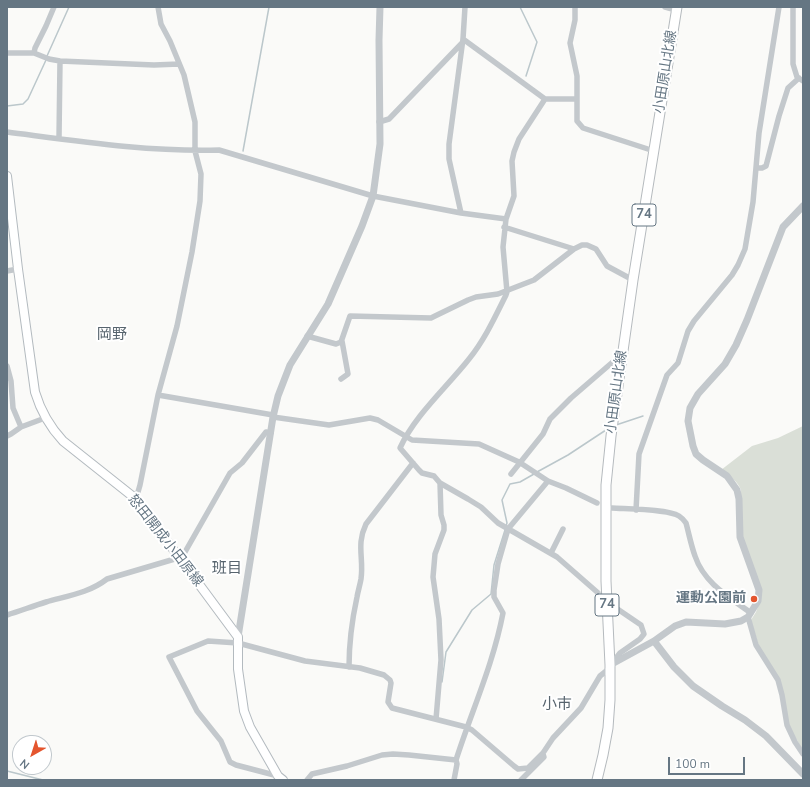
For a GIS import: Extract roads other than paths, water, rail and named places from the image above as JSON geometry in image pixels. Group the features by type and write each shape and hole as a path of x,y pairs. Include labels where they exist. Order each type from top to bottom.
{"main road":[{"name":"小田原山北線","path":"597,780 608,728 610,667 606,581 606,496 612,426 633,280 676,8"},
{"name":"怒田開成小田原線","path":"7,176 35,392 45,418 53,431 63,441 136,499 238,640"},
{"path":"238,640 238,669 244,711 250,728 281,778"}],"street":[{"path":"34,53 54,7"},
{"path":"136,499 158,395 177,326 192,252 200,200 201,174 195,151 195,122 184,76 170,40 161,24 158,7"},
{"path":"238,640 273,416 290,365 307,336 320,319 332,297 365,219 373,196 380,144 380,7"},
{"path":"461,213 449,159 449,144 463,41 465,7"},
{"path":"575,7 575,20 570,43 577,76 576,121 583,128 654,151"},
{"path":"666,7 676,8"},
{"path":"636,510 639,454 667,375 678,363 688,331 694,321 735,270 745,249 753,202 759,133 779,7"},
{"path":"756,168 766,166 778,116 788,88 801,80 797,77 793,64 793,7"},
{"path":"379,122 389,119 463,41"},
{"path":"463,41 545,99 577,99"},
{"path":"7,53 34,53 49,59 60,61 154,65 179,64"},
{"path":"59,138 60,61"},
{"path":"545,99 519,139 512,161 514,196 506,219 502,247 507,292 482,341 462,368 428,407 400,448 412,463 422,472 434,476 440,483 481,507 498,523 551,553 597,592"},
{"path":"7,132 153,149 195,151 219,150 373,196 461,213 506,219"},
{"path":"281,778 230,762 221,740 196,711 169,657 208,641 238,640 296,659 372,671 387,677 391,683 388,702 392,708 466,727 472,730 518,769 522,769 528,768 543,753 553,738 581,708 600,676 610,667 654,641 674,626 686,622 725,624 740,622 750,615 758,600 759,590 740,537 739,499 737,490 727,476 696,454 688,422 690,408 698,394 725,364 730,356 747,320 783,227 803,206"},
{"path":"504,228 574,249"},
{"path":"342,379 348,374 342,341 350,316 431,318 476,297 507,292 534,280 574,249 582,245 592,246 596,249 607,266 633,280"},
{"path":"7,271 18,269"},
{"path":"307,336 336,344 342,341"},
{"path":"511,474 519,462 543,434 550,418 623,354"},
{"path":"7,366 11,381 13,408 21,426"},
{"path":"158,395 273,416 329,424 370,418 378,420 412,440 479,444 519,462 548,481 597,503"},
{"path":"7,436 21,426 45,418"},
{"path":"7,615 83,592 98,586 107,579 178,558 185,552 230,473 242,463 266,432 271,433"},
{"path":"349,667 349,647 361,578 362,566 360,544 362,534 366,524 412,463"},
{"path":"454,780 457,764 456,760 466,727 488,673 498,641 503,613 494,597 494,590 498,564 508,529 548,481"},
{"path":"436,719 441,660 439,619 433,577 435,554 444,530 440,511 440,483"},
{"path":"612,508 668,512 683,518 701,570 710,583 750,615 756,645 778,680 787,725 795,742 803,754"},
{"path":"551,553 563,529"},
{"path":"610,667 620,653 640,639 644,634 642,625 616,608"},
{"path":"654,641 674,667 693,686 745,720 760,732 803,774"},
{"path":"520,780 544,757 543,753"},
{"path":"307,780 312,774 382,756 409,755 456,760"}],"waterway":[{"path":"47,56 69,7"},
{"path":"243,151 269,7"},
{"path":"520,7 537,42 526,76"},
{"path":"7,106 23,104 28,99 46,60"},
{"path":"616,425 643,416"},
{"path":"537,472 568,455 609,428"},
{"path":"506,526 507,523 502,500 510,484 520,482 534,474"},
{"path":"442,682 446,652 472,610 491,594 494,565 505,530"},
{"path":"7,771 43,780"}],"tunnel":[{"path":"597,592 616,608"}],"place":[{"name":"運動公園前","path":"754,599"}],"district":[{"name":"岡野","path":"112,335"},
{"name":"班目","path":"227,569"},
{"name":"小市","path":"557,705"}]}
